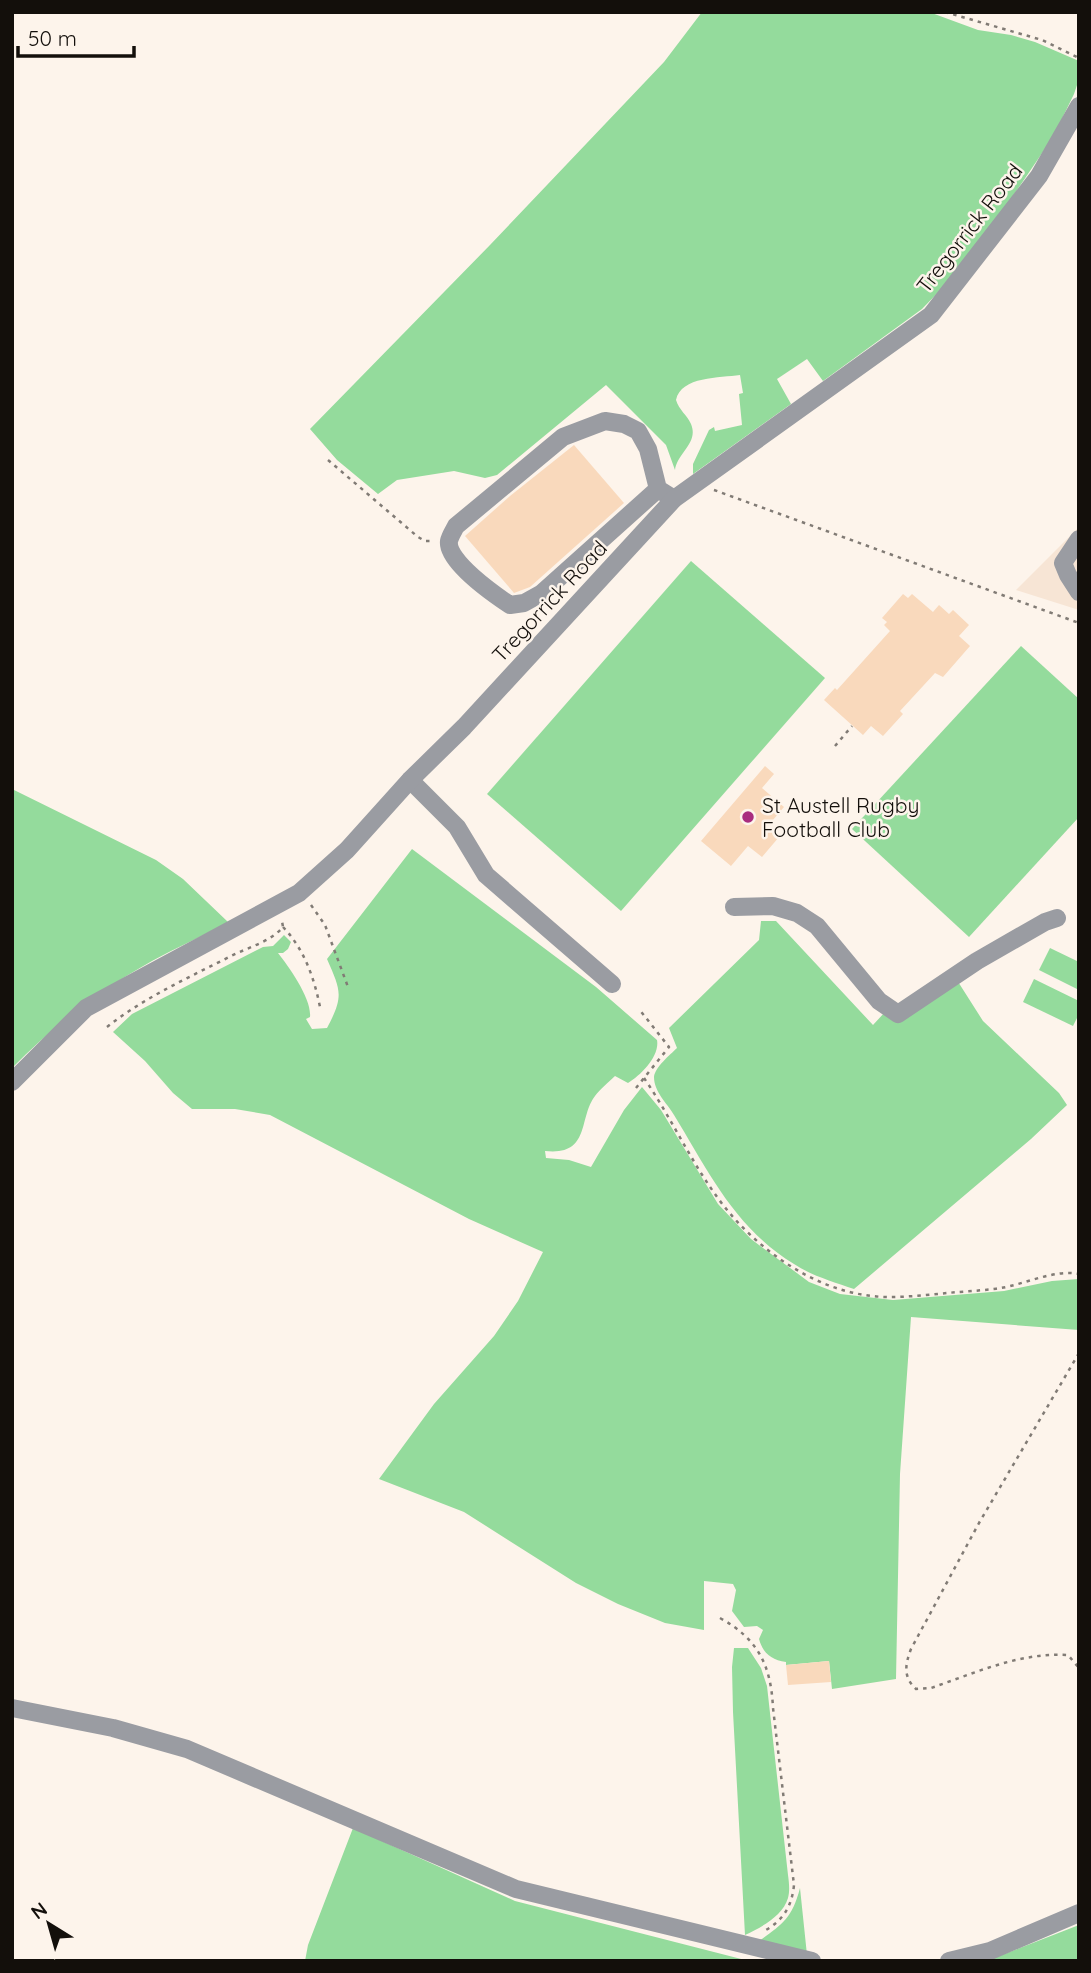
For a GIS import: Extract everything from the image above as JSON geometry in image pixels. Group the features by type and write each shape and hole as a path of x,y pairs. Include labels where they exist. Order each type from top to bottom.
{"street":[{"name":"Tregorrick Road","path":"12,1082 86,1008 299,893 347,850 674,499 931,314 1039,176 1079,106"},
{"path":"658,489 542,593 524,603 510,605 481,584 450,551 449,540 456,526 564,437 605,421 624,424 638,430 648,449 658,489 674,499"},
{"path":"1079,539 1063,563 1079,592"},
{"path":"410,780 457,827 486,875 612,984"},
{"path":"734,907 773,906 796,913 817,926 878,1001 898,1014 977,961 1045,922 1057,918"},
{"path":"12,1708 113,1728 187,1749 516,1889 812,1961"},
{"path":"949,1961 990,1951 1079,1913"}],"path":[{"path":"945,12 1042,40 1079,58"},
{"path":"328,460 418,537 425,541 449,540"},
{"path":"695,484 1079,623"},
{"path":"835,746 852,726"},
{"path":"299,893 325,926 348,987"},
{"path":"279,904 283,927 294,939 314,979 320,1007"},
{"path":"107,1027 145,999 274,937 283,927"},
{"path":"636,1088 668,1047 639,1009"},
{"path":"645,1078 695,1162 733,1217 784,1262 811,1278 846,1291 888,1297 1001,1288 1053,1276 1079,1274"},
{"path":"1079,1353 979,1523 905,1664 906,1677 916,1689 931,1688 1018,1658 1049,1654 1068,1655 1079,1668"},
{"path":"720,1618 748,1637 772,1681 794,1885 792,1901 786,1912 769,1928 740,1945"}],"shaded area":[{"path":"1079,527 1079,610 1016,590"}],"green space":[{"path":"702,12 929,12 978,30 1035,42 1079,61 1079,79 1053,137 1000,215 949,281 922,309 823,381 807,359 777,379 791,404 693,474 693,464 709,430 714,427 715,431 742,425 739,394 743,393 740,375 693,382 679,392 676,400 693,431 675,470 666,445 606,385 497,475 485,478 454,471 397,480 378,494 337,460 310,429 664,62"},
{"path":"691,561 825,678 621,911 487,794"},
{"path":"1021,646 1079,699 1079,817 969,937 852,829"},
{"path":"12,789 156,860 183,879 228,922 114,984 61,1023 12,1068"},
{"path":"412,849 596,987 657,1040 653,1059 638,1075 628,1083 615,1076 597,1093 577,1142 560,1151 545,1151 546,1158 569,1160 591,1167 624,1110 642,1087 661,1110 718,1204 751,1239 809,1282 840,1294 893,1300 1004,1291 1052,1281 1079,1279 1079,1330 911,1317 900,1474 896,1679 832,1689 829,1661 786,1665 786,1662 776,1660 765,1652 759,1639 763,1630 757,1626 744,1627 732,1611 736,1590 733,1584 704,1581 704,1630 665,1623 576,1583 464,1512 379,1479 434,1404 494,1336 518,1301 543,1252 469,1219 270,1115 235,1109 192,1109 113,1032 132,1014 263,947 273,946 284,935 291,942 288,949 278,953 304,993 310,1010 310,1017 306,1019 312,1029 327,1028 339,994 327,959"},
{"path":"761,921 776,921 873,1025 885,1012 955,977 983,1021 1059,1093 1067,1105 1031,1139 854,1289 801,1268 755,1233 725,1197 658,1092 655,1082 657,1069 677,1048 669,1028 759,940"},
{"path":"1050,948 1079,962 1079,990 1039,970"},
{"path":"1034,979 1079,1001 1079,1014 1073,1026 1023,1002"},
{"path":"734,1648 748,1648 761,1668 767,1686 789,1886 788,1898 776,1916 745,1935 733,1712"},
{"path":"353,1828 515,1901 749,1961 305,1961 308,1945"},
{"path":"800,1888 807,1955 754,1945 788,1916"},
{"path":"1079,1925 1079,1961 983,1961 994,1958"}],"building":[{"path":"574,445 624,503 530,587 514,593 465,536"},
{"path":"903,594 908,598 912,594 933,612 939,605 949,614 953,610 969,625 959,636 970,646 943,677 935,673 900,711 903,714 883,736 871,726 863,735 824,700 835,688 837,690 890,631 884,625 887,622 882,618"},
{"name":"St Austell Rugby Football Club","path":"765,766 774,774 762,788 784,807 767,827 779,837 762,857 748,846 731,866 701,841"},
{"path":"829,1661 831,1682 788,1685 786,1665"}],"place":[{"name":"St Austell Rugby Football Club","path":"748,817"}]}
